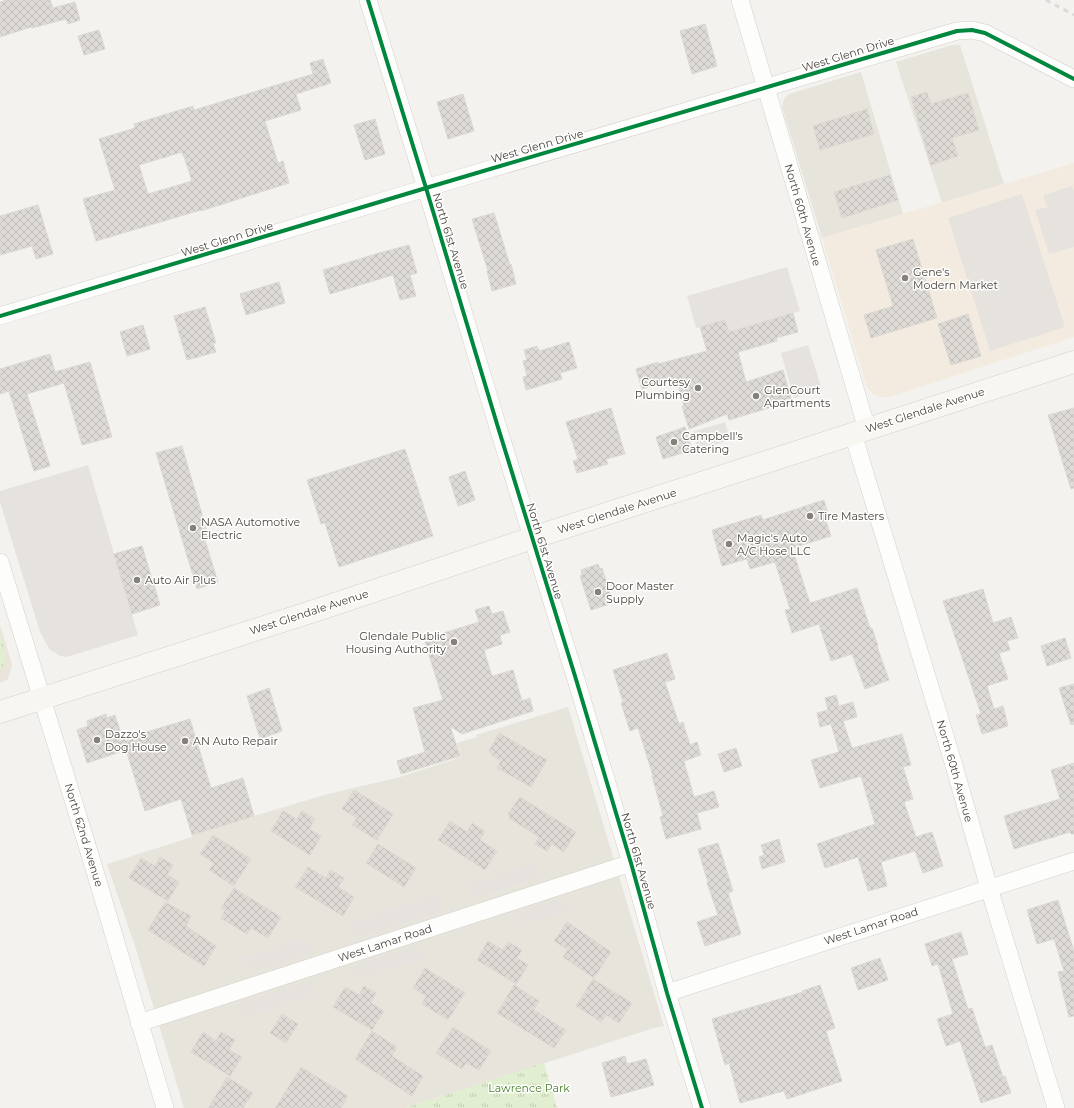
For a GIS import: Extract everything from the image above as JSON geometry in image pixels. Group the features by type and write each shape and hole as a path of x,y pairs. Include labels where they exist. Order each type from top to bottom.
{"main road":[{"name":"West Glendale Avenue","path":"0,712 320,609 532,538 1074,362"}],"street":[{"name":"North 61st Avenue","path":"368,0 631,862 667,993 702,1108"},
{"name":"North 60th Avenue","path":"740,0 766,88 953,762 989,888 1056,1108"},
{"name":"West Glenn Drive","path":"0,316 957,31 972,30 985,33 1074,79"},
{"name":"North 62nd Avenue","path":"0,562 94,868 165,1108"},
{"name":"West Lamar Road","path":"667,993 1074,861"},
{"name":"West Lamar Road","path":"139,1023 631,862"}],"shaded area":[{"path":"952,45 960,45 1004,184 942,203 896,62"},
{"path":"861,72 903,214 822,238 782,107 784,99 789,94"},
{"path":"1074,163 1074,337 890,397 881,397 873,394 867,387 822,238"},
{"path":"1072,186 1074,191 1074,247 1049,254 1035,210 1047,207 1043,195"},
{"path":"1022,194 1065,327 990,351 948,218"},
{"path":"787,267 800,311 729,332 725,320 696,328 687,296"},
{"path":"808,345 822,390 794,398 781,353"},
{"path":"725,422 730,440 698,450 692,432"},
{"path":"88,465 138,635 67,657 60,656 50,650 40,632 0,502 0,491"},
{"path":"0,625 12,666 8,679 0,683"},
{"path":"568,707 664,1026 405,1108 184,1108 136,949 107,864 254,816 328,794 400,777 461,757 457,743 477,737 476,735"},
{"path":"533,863 545,875 474,898 463,886"},
{"path":"439,893 444,910 355,938 350,922"},
{"path":"562,898 575,909 522,926 511,915"},
{"path":"305,937 313,952 250,972 248,966 234,961"},
{"path":"414,946 426,958 362,979 349,968"},
{"path":"311,981 315,994 236,1021 243,1012 235,1005"}],"green space":[{"path":"0,634 7,660 0,670"},
{"name":"Lawrence Park","path":"544,1063 557,1108 405,1108"}],"building":[{"path":"6,0 50,0 53,8 75,2 80,20 68,24 66,19 31,27 0,37 0,2"},
{"path":"705,24 717,66 692,74 680,31"},
{"path":"99,30 105,49 84,55 78,36"},
{"path":"323,59 331,83 296,94 301,110 265,121 278,163 283,161 289,183 201,211 96,241 83,199 115,190 99,139 135,128 134,124 193,106 194,110 313,74 310,63","holes":["182,152 192,181 148,194 139,165"]},
{"path":"927,92 931,104 968,93 979,130 952,138 958,156 931,165 911,97"},
{"path":"463,94 474,131 448,139 437,102"},
{"path":"867,109 874,134 820,150 813,126"},
{"path":"375,119 385,154 365,160 354,125"},
{"path":"890,175 898,200 842,218 834,192"},
{"path":"38,205 53,254 36,259 32,246 0,255 0,216"},
{"path":"494,213 516,284 492,291 488,271 472,219"},
{"name":"Gene's Modern Market","path":"913,239 937,318 871,338 864,315 893,306 876,250"},
{"path":"409,245 417,273 410,275 416,296 400,300 393,275 330,294 323,270"},
{"path":"279,282 285,303 246,315 240,294"},
{"path":"205,307 216,343 213,343 216,352 187,360 174,316"},
{"path":"793,313 798,332 776,338 777,341 738,352 746,382 783,370 792,401 729,420 727,414 689,429 676,378 642,389 636,369 658,362 658,364 707,351 700,327 725,320 729,332"},
{"path":"968,314 981,356 951,365 938,324"},
{"path":"143,325 150,349 127,356 120,332"},
{"path":"569,342 577,368 560,373 562,379 526,390 523,377 527,376 523,361 527,360 524,350 537,346 539,351"},
{"path":"50,354 55,372 90,362 112,437 82,445 64,383 27,394 50,466 34,471 9,391 0,394 0,369"},
{"path":"611,408 625,454 606,459 608,464 577,473 573,461 578,459 566,422"},
{"path":"1074,408 1074,488 1071,489 1048,415"},
{"name":"Campbell's Catering","path":"685,427 692,450 663,459 656,437"},
{"path":"182,446 209,538 205,540 218,582 197,589 156,453"},
{"path":"405,449 433,536 339,567 325,523 321,524 307,480"},
{"path":"465,471 475,500 458,506 449,477"},
{"path":"824,500 830,520 826,521 831,536 792,548 810,603 857,588 889,680 865,689 852,654 831,661 819,624 792,633 785,610 790,609 775,562 750,569 747,559 722,566 712,530 761,515 763,520"},
{"name":"Auto Air Plus","path":"142,546 160,605 132,614 114,554"},
{"name":"Door Master Supply","path":"598,564 600,569 602,568 613,603 591,610 580,576 582,575 581,570"},
{"path":"983,589 993,623 1011,617 1018,638 1007,641 1010,650 999,653 1008,679 987,686 994,709 1003,706 1008,726 982,734 976,715 981,714 943,601"},
{"path":"489,606 492,614 503,611 510,632 500,635 502,644 484,650 492,676 513,670 522,701 530,698 533,711 462,734 450,726 460,756 401,774 397,761 425,752 413,708 443,700 424,639 479,622 475,610"},
{"path":"1065,638 1071,658 1047,666 1041,646"},
{"path":"667,653 675,679 665,682 679,724 683,722 690,745 697,742 701,755 684,761 694,797 714,791 719,807 697,813 701,829 666,839 660,817 663,816 653,776 638,728 630,731 613,670"},
{"path":"1074,684 1074,724 1071,725 1059,688"},
{"path":"269,688 282,731 260,739 247,696"},
{"path":"836,695 839,706 853,702 857,717 843,721 852,748 902,734 911,765 903,767 913,799 904,802 916,837 932,832 943,866 923,873 915,851 881,862 887,886 868,891 858,857 825,868 817,844 875,824 861,776 820,788 811,760 839,752 831,724 820,727 817,713 828,710 825,698"},
{"path":"106,714 107,718 115,715 123,739 190,719 211,788 243,778 254,816 192,835 181,799 145,811 126,750 87,763 77,730 88,726 87,721"},
{"path":"499,733 547,760 531,787 497,768 501,761 491,755 492,753 489,751"},
{"path":"736,748 742,766 724,772 718,754"},
{"path":"1074,763 1074,834 1071,834 1070,832 1014,849 1004,816 1060,799 1051,770"},
{"path":"354,790 393,814 377,840 352,825 357,818 342,809"},
{"path":"520,797 576,832 564,852 552,844 547,851 535,844 539,837 509,818 510,816 508,814"},
{"path":"283,811 297,819 302,811 315,819 309,829 321,836 310,855 271,831"},
{"path":"450,821 467,832 472,823 485,831 480,840 497,851 485,870 438,840"},
{"path":"213,835 251,859 234,886 209,870 214,863 200,854"},
{"path":"779,839 785,862 762,869 759,857 764,855 761,845"},
{"path":"718,843 733,891 728,893 741,934 705,946 697,922 718,915 707,883 698,849"},
{"path":"378,844 416,868 404,887 366,863"},
{"path":"160,857 173,865 167,875 179,882 168,901 129,878 141,858 155,866"},
{"path":"308,867 326,878 330,870 344,878 338,887 354,897 343,916 295,887"},
{"path":"234,888 281,917 268,938 251,928 247,934 221,918 225,910 221,908"},
{"path":"1058,900 1074,951 1074,1016 1069,1017 1058,972 1064,971 1054,939 1037,944 1027,910"},
{"path":"165,902 191,916 186,926 216,946 204,966 148,930"},
{"path":"567,922 611,952 594,978 563,957 568,950 554,941"},
{"path":"961,932 968,954 952,959 968,1009 972,1008 985,1047 992,1045 1003,1077 1005,1076 1011,1093 981,1103 960,1041 946,1046 937,1019 953,1014 938,964 932,966 925,944"},
{"path":"488,941 503,950 508,942 522,950 517,958 528,965 516,984 477,960"},
{"path":"880,958 888,980 858,990 851,968"},
{"path":"425,968 465,993 448,1020 422,1004 426,996 413,988"},
{"path":"593,979 632,1003 619,1023 606,1015 601,1022 576,1006"},
{"path":"514,985 539,1001 534,1010 566,1030 554,1048 497,1013"},
{"path":"820,985 835,1028 826,1031 842,1081 787,1099 784,1091 740,1103 729,1063 725,1065 712,1019 803,992 802,991"},
{"path":"364,986 376,993 371,1003 384,1011 372,1030 333,1007 345,987 359,995"},
{"path":"282,1014 298,1024 286,1043 270,1033"},
{"path":"453,1027 491,1051 479,1070 466,1063 462,1069 436,1053"},
{"path":"372,1031 397,1047 392,1056 423,1076 412,1096 355,1059"},
{"path":"203,1032 216,1041 221,1032 235,1040 229,1050 242,1057 230,1076 191,1052"},
{"path":"625,1056 627,1064 646,1059 654,1085 611,1097 602,1063"},
{"path":"301,1067 348,1096 341,1108 275,1108"},
{"path":"227,1077 253,1093 243,1108 208,1108"}],"railway":[{"path":"1046,0 1074,15"}],"cycle path":[{"path":"368,0 575,676 702,1108"},
{"path":"0,316 957,31 972,30 985,33 1074,79"}],"place":[{"name":"Gene's Modern Market","path":"905,278"},
{"name":"Courtesy Plumbing","path":"698,388"},
{"name":"GlenCourt Apartments","path":"756,396"},
{"name":"Campbell's Catering","path":"674,442"},
{"name":"Tire Masters","path":"810,516"},
{"name":"NASA Automotive Electric","path":"193,528"},
{"name":"Magic's Auto A/C Hose LLC","path":"729,544"},
{"name":"Auto Air Plus","path":"137,580"},
{"name":"Door Master Supply","path":"598,592"},
{"name":"Glendale Public Housing Authority","path":"454,642"},
{"name":"Dazzo's Dog House","path":"97,740"},
{"name":"AN Auto Repair","path":"185,741"}]}
